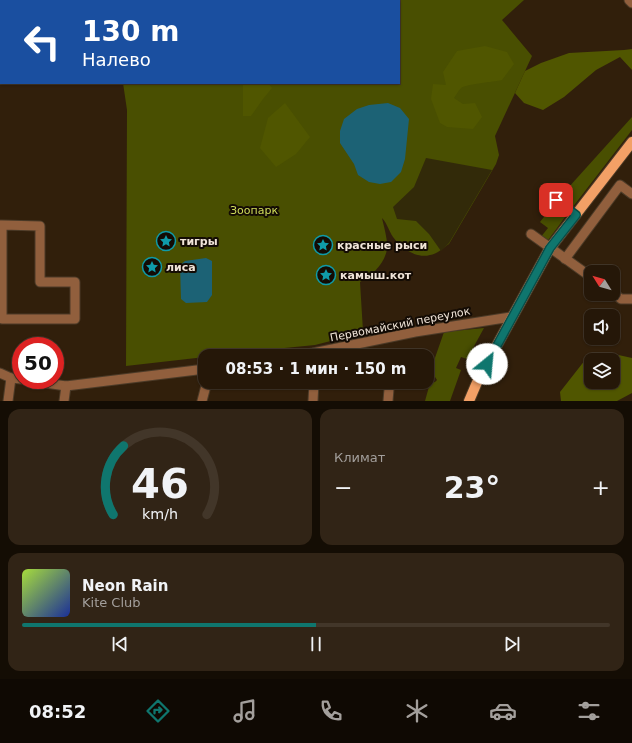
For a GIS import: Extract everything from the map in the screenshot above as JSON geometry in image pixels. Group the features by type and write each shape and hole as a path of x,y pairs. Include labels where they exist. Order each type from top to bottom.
{"main road":[{"path":"469,401 478,380 511,317 550,248 632,142"}],"street":[{"path":"629,0 632,3"},
{"path":"565,259 620,185 632,194"},
{"path":"556,200 576,215"},
{"path":"1,225 40,226 40,282 75,282 75,319 2,319 1,225"},
{"path":"531,234 584,272"},
{"path":"620,298 632,299"},
{"name":"Первомайский переулок","path":"345,349 415,332 511,317"},
{"path":"64,401 66,386 198,370"},
{"path":"0,373 11,378 8,401"},
{"path":"202,401 205,389"},
{"path":"313,401 314,389"},
{"path":"388,401 389,389"}],"green space":[{"name":"Зоопарк","path":"400,0 524,0 502,20 532,56 495,136 499,155 496,164 449,244 438,252 425,256 409,252 396,241 382,218 387,242 386,254 381,264 369,276 360,282 362,333 315,345 275,349 198,349 198,358 126,366 127,110 123,84 400,84"},
{"path":"632,117 632,130 572,208 559,198"},
{"path":"555,203 568,213 546,243 540,238 548,228 540,222"},
{"path":"484,328 467,359 461,357 456,368 461,370 450,401 425,401 428,389 434,389 434,382 437,380 434,377 434,361 444,332"}],"shaded area":[{"path":"485,46 507,52 514,64 502,80 474,84 461,88 454,98 463,104 475,103 482,117 473,129 447,127 440,123 431,99 433,84 446,85 443,72 457,51"},
{"path":"632,49 632,70 620,57 596,70 564,97 543,110 524,103 515,93 525,71 541,63 569,53"},
{"path":"243,84 269,84 272,88 251,116 243,116"},
{"path":"285,103 310,137 296,154 276,167 260,148 268,118"},
{"path":"620,355 632,358 632,393 617,401 561,401 560,392 584,361 584,389 620,389"}],"sand":[{"path":"426,158 492,170 449,243 441,251 429,234 416,221 397,219 393,207 414,187"}],"water":[{"path":"388,103 400,108 409,119 405,159 401,172 391,182 380,184 369,182 358,175 354,164 340,143 340,131 344,119 357,109 369,105"},
{"path":"206,258 212,261 212,295 207,302 186,303 181,299 180,265 185,261"}],"place":[{"name":"тигры","path":"166,241"},
{"name":"красные рыси","path":"323,245"},
{"name":"лиса","path":"152,267"},
{"name":"камыш.кот","path":"326,275"}],"route":[{"path":"487,364 511,317 550,248 576,215 556,200"}]}
